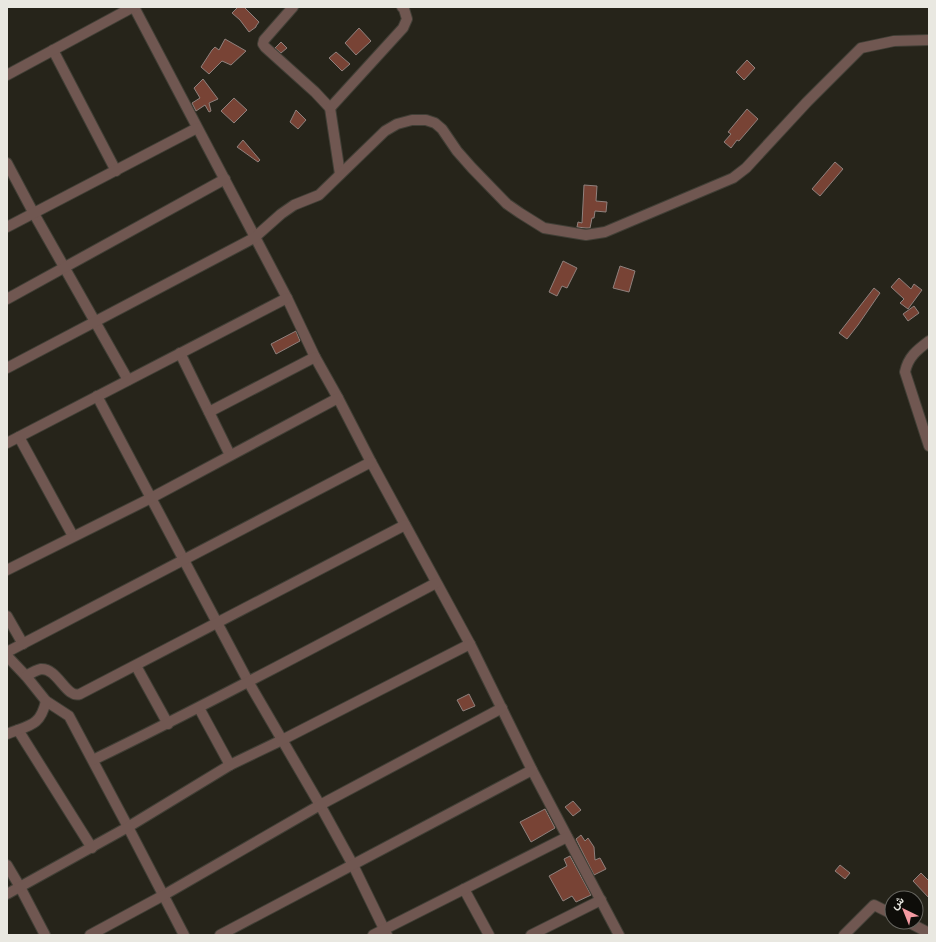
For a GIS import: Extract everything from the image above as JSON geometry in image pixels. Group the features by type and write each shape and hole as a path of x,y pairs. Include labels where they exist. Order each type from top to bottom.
{"street":[{"path":"7,75 133,7 287,298 315,357 338,398 370,462 470,644 532,770 619,935"},
{"path":"293,7 264,40 263,44 315,92 330,108 340,174"},
{"path":"330,108 403,28 407,19 404,8 402,7"},
{"path":"7,368 254,238 294,204 319,195 385,131 397,124 412,120 426,120 435,123 442,129 457,151 472,168 507,204 544,228 586,235 605,232 733,178 746,168 807,102 861,48 894,41 929,40"},
{"path":"54,50 116,172"},
{"path":"7,227 116,172 197,128"},
{"path":"7,163 64,268 128,380"},
{"path":"7,299 225,179"},
{"path":"7,443 287,298"},
{"path":"929,341 911,355 904,372 929,446"},
{"path":"180,353 230,455"},
{"path":"209,412 315,357"},
{"path":"97,396 249,683 353,865 386,932"},
{"path":"7,570 151,498 338,398"},
{"path":"19,437 73,536"},
{"path":"7,652 370,462"},
{"path":"26,676 36,670 43,669 51,672 72,693 77,695 136,666 405,525"},
{"path":"93,760 249,683 436,583"},
{"path":"7,616 23,644"},
{"path":"7,894 92,848 230,765 470,644"},
{"path":"7,656 26,676 46,701 69,716 184,935"},
{"path":"136,666 168,724"},
{"path":"7,734 33,725 44,708 46,701"},
{"path":"199,708 230,765"},
{"path":"90,935 164,895 320,805 502,708"},
{"path":"18,730 92,848"},
{"path":"220,935 532,770"},
{"path":"373,935 386,932 464,889 567,836"},
{"path":"7,865 45,935"},
{"path":"464,889 489,935"},
{"path":"531,935 601,900"},
{"path":"844,935 874,905 884,910"}],"building":[{"path":"238,7 244,7 259,22 256,27 249,32 240,20 232,13"},
{"path":"359,28 371,41 356,55 345,43"},
{"path":"225,39 246,51 231,65 222,61 209,74 201,67 212,50 215,47 219,50"},
{"path":"281,42 287,48 281,53 275,48"},
{"path":"336,52 350,64 342,71 329,58"},
{"path":"747,60 755,68 744,80 736,72"},
{"path":"203,79 218,99 209,103 211,111 209,112 205,105 196,111 192,103 200,98 194,88"},
{"path":"234,98 247,110 234,123 221,111"},
{"path":"747,109 758,119 731,148 724,142 731,134 728,132"},
{"path":"296,110 306,120 298,129 290,122"},
{"path":"243,140 260,160 258,162 237,147"},
{"path":"835,162 843,169 820,196 812,189"},
{"path":"584,185 597,186 596,201 607,202 606,212 595,211 590,228 577,227 578,222 582,223"},
{"path":"563,261 577,268 567,288 562,286 557,296 549,292"},
{"path":"620,266 635,271 629,292 613,288"},
{"path":"899,278 911,289 914,284 922,290 908,309 900,303 904,299 891,287"},
{"path":"874,288 880,293 847,339 839,333"},
{"path":"914,306 919,313 908,321 903,314"},
{"path":"296,331 300,341 276,354 271,344"},
{"path":"469,694 475,706 463,711 457,700"},
{"path":"573,801 581,810 573,816 565,807"},
{"path":"545,809 555,828 531,842 520,822"},
{"path":"581,835 585,841 588,838 594,847 595,860 600,858 606,869 594,875 576,839"},
{"path":"570,856 591,895 576,902 572,896 563,901 549,876 567,866 564,859"},
{"path":"840,865 850,873 845,879 835,871"},
{"path":"921,873 929,881 929,898 924,893 924,890 921,890 913,881"}]}
